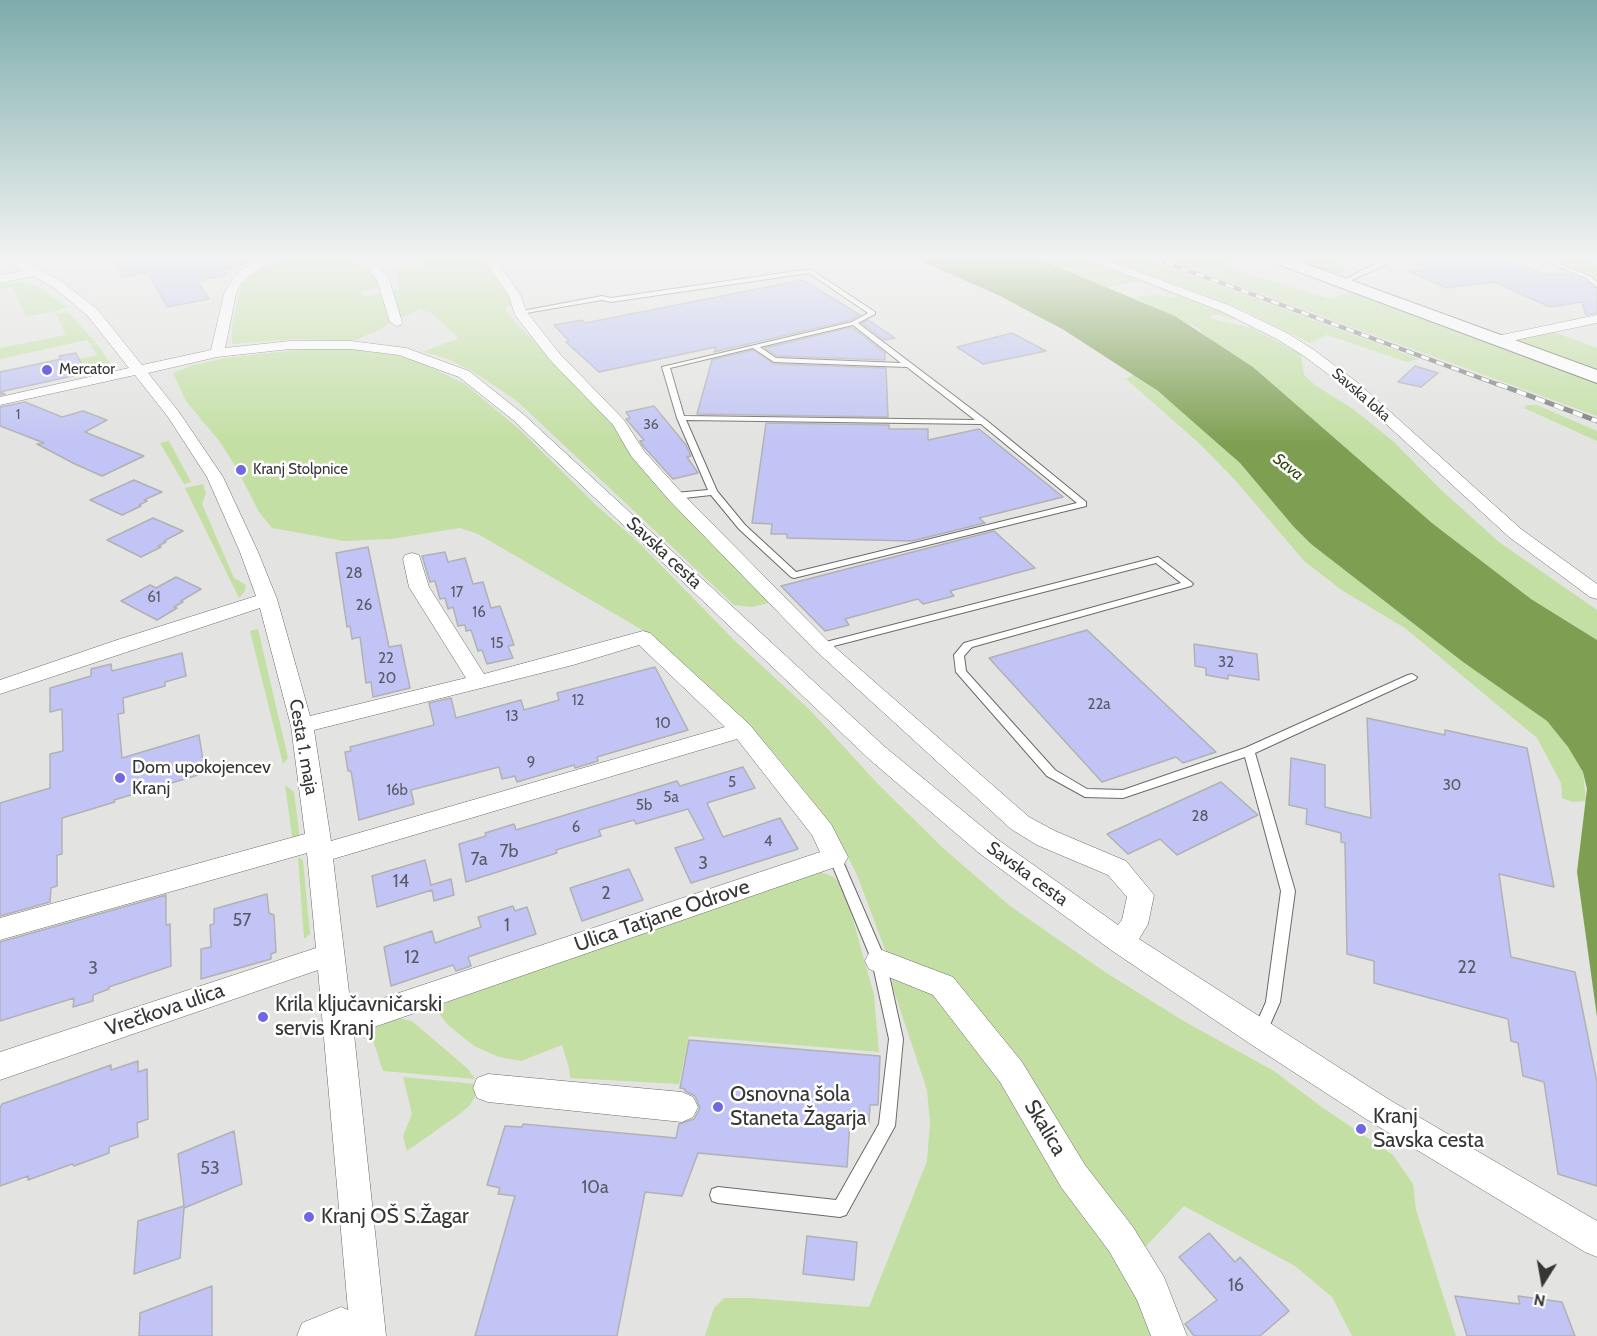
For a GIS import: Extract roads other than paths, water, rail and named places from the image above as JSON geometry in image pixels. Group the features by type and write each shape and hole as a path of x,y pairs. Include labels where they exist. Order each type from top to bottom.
{"street":[{"name":"Cesta 1. maja","path":"98,319 174,415 215,477 249,552 267,599 302,726 319,847 339,1026 342,1332"},
{"path":"217,353 225,319"},
{"name":"Savska cesta","path":"528,319 555,357 619,423 638,453 675,496 822,646 1020,823 1046,838 1117,868 1141,895 1136,924 1121,942"},
{"name":"Savska loka","path":"1248,319 1282,336 1309,353 1353,387 1515,533 1597,593"},
{"path":"1442,319 1597,377"},
{"path":"1497,340 1595,319"},
{"name":"Savska cesta","path":"0,401 217,353 290,345 360,346 420,357 464,374 518,417 877,753 988,846 1121,942 1259,1034 1377,1109 1585,1233"},
{"path":"412,559 419,587 478,680"},
{"path":"0,687 124,644 267,599"},
{"path":"302,726 478,680 566,660 643,638 742,730 822,830 835,857"},
{"path":"0,929 319,847 742,730"},
{"name":"Ulica Tatjane Odrove","path":"339,1026 835,857"},
{"name":"Vrečkova ulica","path":"0,1066 330,955"},
{"name":"Skalica","path":"879,961 943,986 1011,1072 1073,1176 1121,1239 1151,1290 1169,1336"},
{"path":"488,1088 682,1107"}],"lane":[{"path":"854,323 983,422 1083,504 794,575 742,527 714,492 681,418 666,367 854,323 861,319"},
{"path":"754,346 774,360 908,365"},
{"path":"681,418 983,422"},
{"path":"675,496 714,492"},
{"path":"822,646 1158,560 1188,584 968,645 959,655 961,672 1051,773 1085,793 1123,794 1249,751 1412,677"},
{"path":"1249,751 1288,891 1273,1002 1259,1034"},
{"path":"718,1195 840,1209 887,1126 896,1039 879,961 835,857"}],"water":[{"name":"Sava","path":"1044,319 1180,319 1253,367 1432,523 1531,599 1597,640 1597,1017 1577,872 1587,789 1583,772 1568,747 1547,721 1463,662 1311,544 1240,463 1158,391"}],"railway":[{"path":"1321,319 1502,386"},
{"path":"1498,384 1597,421"}],"place":[{"name":"Mercator","path":"47,370"},
{"name":"Kranj Stolpnice","path":"241,470"},
{"name":"Dom upokojencev Kranj","path":"120,778"},
{"name":"Krila ključavničarski servis Kranj","path":"263,1017"},
{"name":"Osnovna šola Staneta Žagarja","path":"718,1107"},
{"name":"Kranj Savska cesta","path":"1361,1129"},
{"name":"Kranj OŠ S.Žagar","path":"309,1217"}]}
